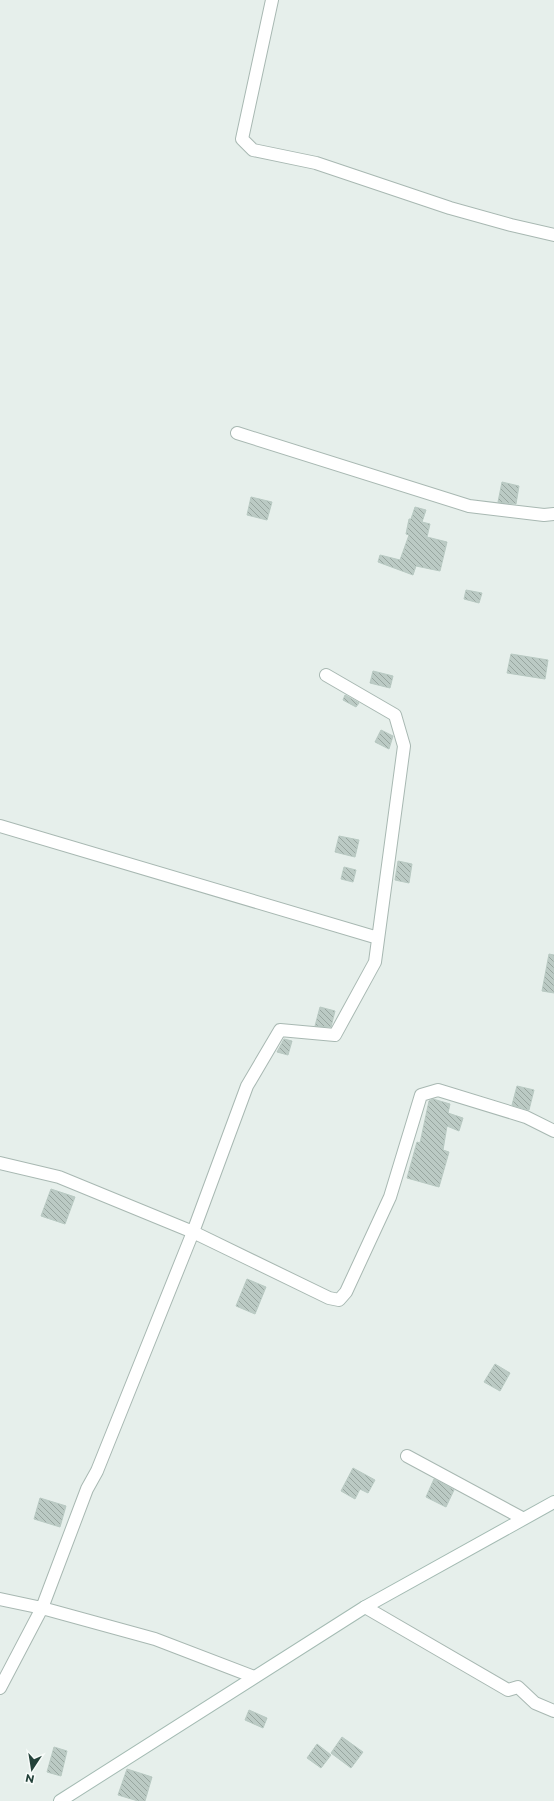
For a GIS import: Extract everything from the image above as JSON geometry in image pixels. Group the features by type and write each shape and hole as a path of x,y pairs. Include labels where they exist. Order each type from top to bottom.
{"street":[{"path":"272,0 242,139 253,150 316,163 458,210 554,235"},
{"path":"237,434 469,506 544,515 554,514"},
{"path":"0,1688 42,1608 87,1489 97,1470 193,1232 247,1086 280,1030 335,1035 375,962 404,746 395,715 326,675"},
{"path":"0,826 378,938"},
{"path":"0,1163 59,1177 193,1232 329,1298 339,1300 346,1292 390,1197 421,1095 438,1090 526,1116 554,1131"},
{"path":"406,1456 522,1518"},
{"path":"60,1801 365,1607 522,1518 554,1502"},
{"path":"0,1599 42,1608 155,1639 254,1677"},
{"path":"365,1607 508,1690 518,1687 535,1704 554,1711"}],"building":[{"path":"502,482 519,486 516,504 498,502"},
{"path":"251,497 272,502 267,520 247,515"},
{"path":"415,507 426,510 422,522 430,524 427,537 447,542 440,571 416,566 413,575 378,562 380,555 400,560 409,535 406,534 409,519 411,519"},
{"path":"466,590 482,593 479,603 464,599"},
{"path":"511,654 548,660 545,679 507,673"},
{"path":"373,671 393,676 390,688 370,683"},
{"path":"345,695 359,703 356,707 343,700"},
{"path":"381,730 393,736 389,749 375,742"},
{"path":"339,836 359,840 355,857 335,852"},
{"path":"398,861 412,864 409,883 395,880"},
{"path":"344,867 356,870 353,882 341,879"},
{"path":"549,954 554,955 554,993 542,991"},
{"path":"320,1007 335,1011 331,1027 315,1026"},
{"path":"284,1039 292,1041 288,1055 277,1052"},
{"path":"517,1086 534,1090 529,1110 512,1105"},
{"path":"433,1099 450,1104 448,1113 463,1118 459,1131 447,1126 443,1150 449,1152 439,1187 407,1178 417,1142 420,1143 429,1101"},
{"path":"51,1189 75,1197 65,1224 41,1216"},
{"path":"247,1279 266,1287 255,1314 236,1306"},
{"path":"495,1364 510,1373 500,1391 484,1382"},
{"path":"353,1468 375,1480 368,1493 360,1489 355,1499 341,1491"},
{"path":"434,1479 454,1490 446,1507 426,1497"},
{"path":"40,1498 66,1506 60,1527 34,1519"},
{"path":"249,1710 267,1718 263,1728 245,1720"},
{"path":"342,1737 363,1752 351,1768 331,1753"},
{"path":"317,1744 331,1755 321,1768 307,1758"},
{"path":"54,1747 67,1751 61,1776 47,1772"},
{"path":"127,1769 152,1777 145,1801 138,1801 118,1795"}]}
